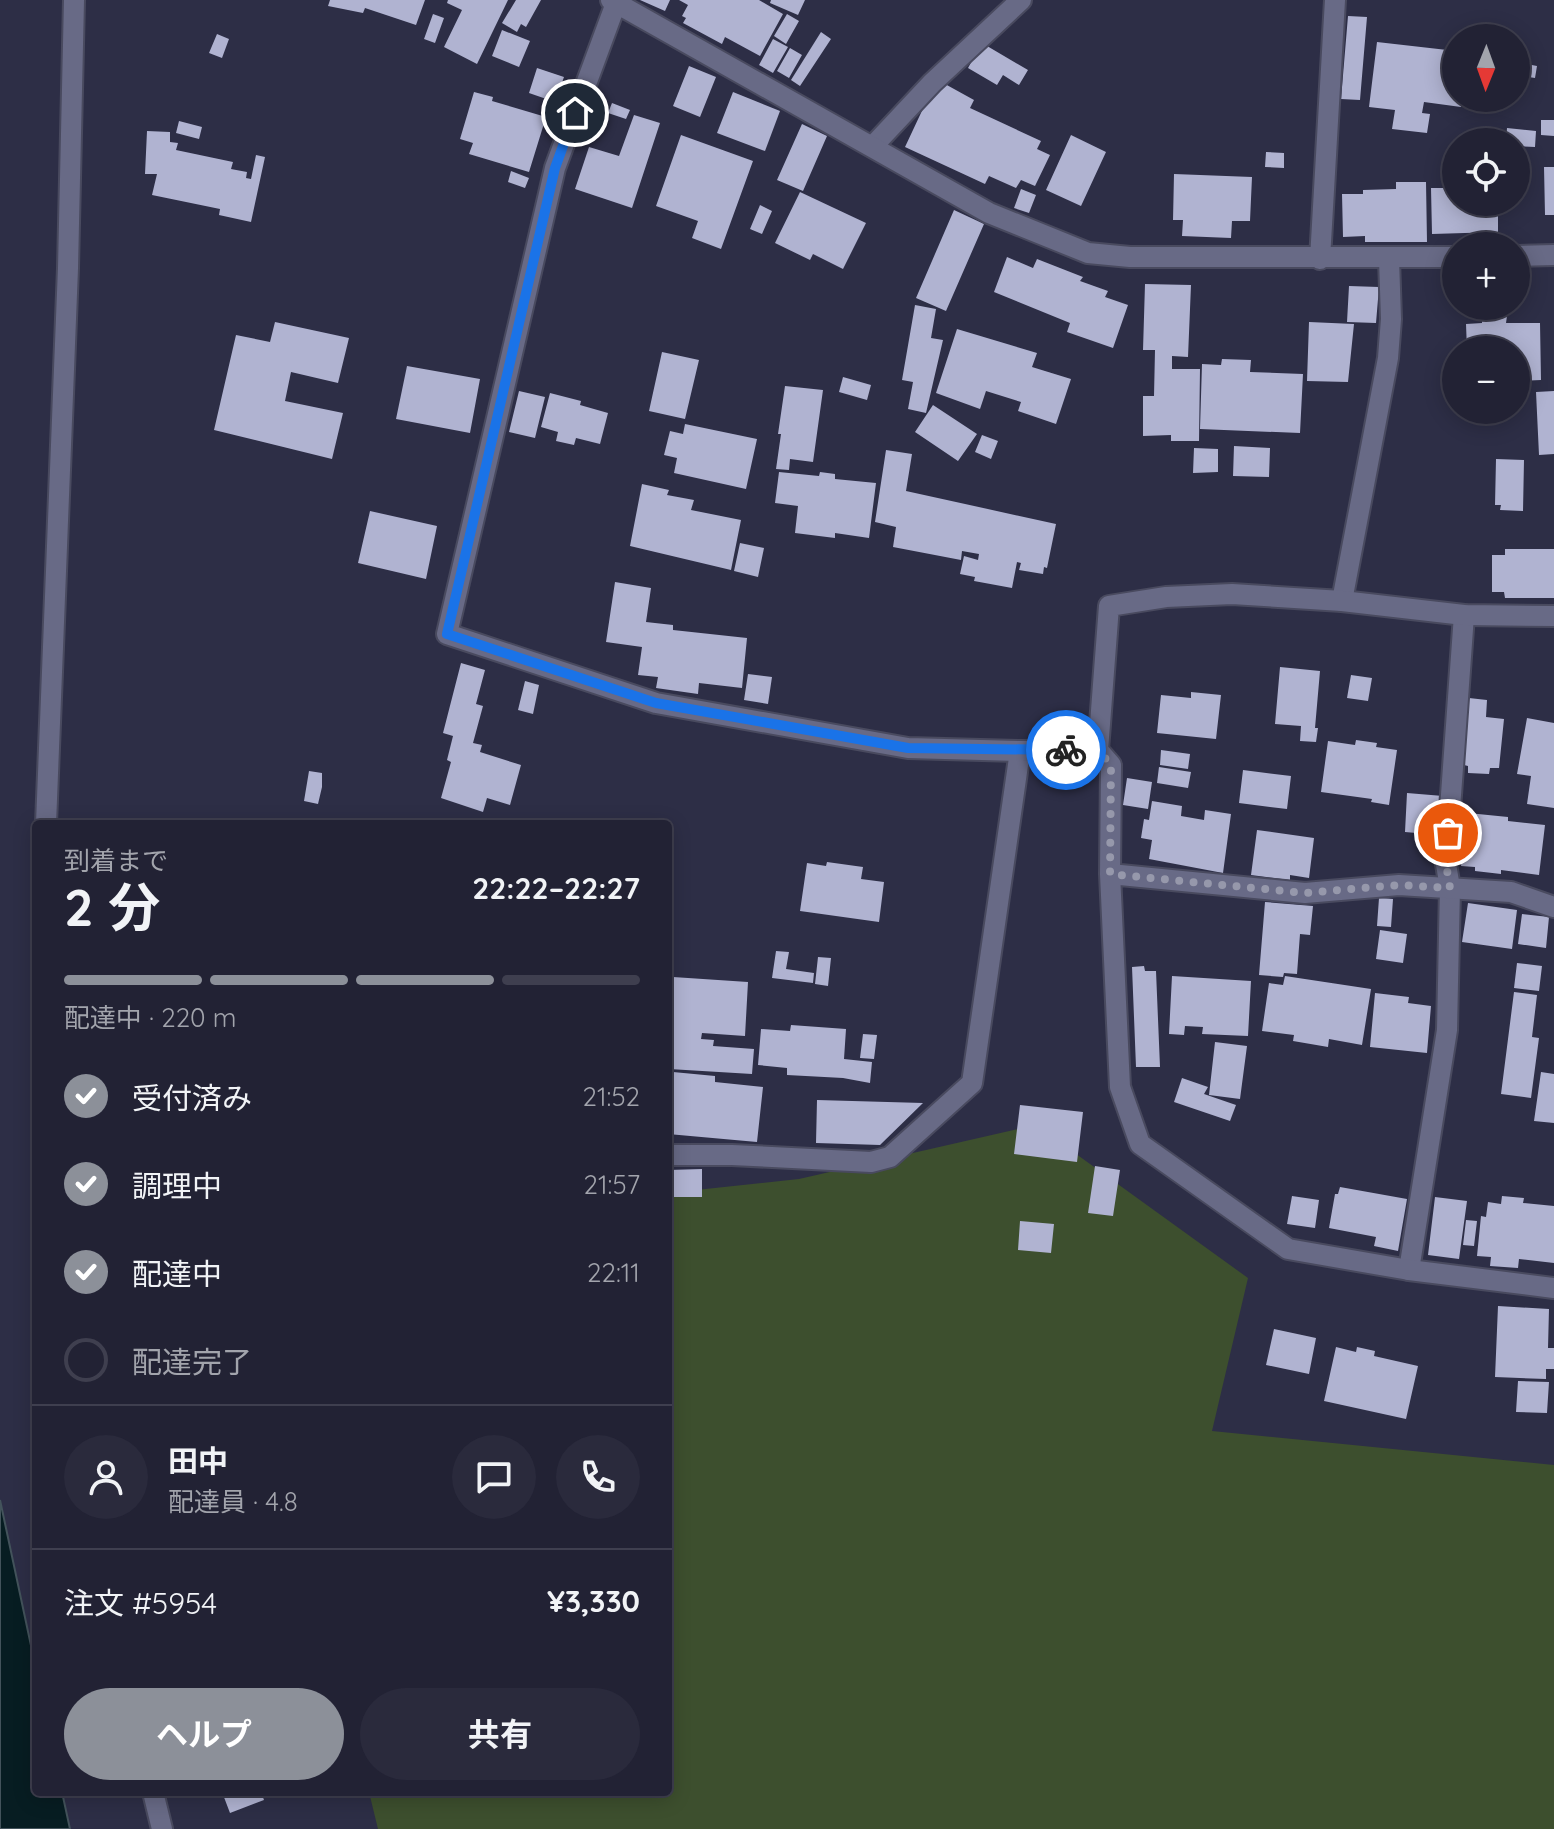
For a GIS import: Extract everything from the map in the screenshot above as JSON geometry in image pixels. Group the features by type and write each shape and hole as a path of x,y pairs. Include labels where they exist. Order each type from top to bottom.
{"street":[{"path":"873,146 932,83 1021,0"},
{"path":"1320,259 1335,0"},
{"path":"1098,750 908,748 656,703 447,634 555,168 613,1 989,213 1088,253 1130,257 1442,257"},
{"path":"46,820 68,268 74,2"},
{"path":"1530,256 1554,255"},
{"path":"1342,601 1388,358 1391,319 1389,259"},
{"path":"1554,616 1464,615 1342,601 1232,594 1166,597 1109,606 1098,750 1111,765 1110,874 1120,1087 1140,1144 1288,1249 1409,1270 1554,1288"},
{"path":"1409,1270 1447,1030 1450,888 1446,864 1464,615"},
{"path":"672,1155 871,1162 890,1157 972,1083 1020,751"},
{"path":"1110,874 1305,893 1399,885 1511,892 1554,907"},
{"path":"154,1796 162,1829"}],"green space":[{"path":"1036,1125 1248,1278 1212,1431 1554,1465 1554,1829 378,1829 370,1796 672,1796 672,1193 799,1179"}],"shaded area":[{"path":"0,1500 32,1650 32,1796 63,1796 70,1829 0,1829"}],"building":[{"path":"330,0 425,0 416,25 365,8 363,13 328,6"},
{"path":"448,0 508,0 477,64 444,47 462,10 447,3"},
{"path":"516,0 541,0 526,27 521,24 517,32 502,23"},
{"path":"640,0 670,0 665,11"},
{"path":"679,0 759,0 783,14 760,56 725,37 722,44 683,23 686,18 682,16 688,5"},
{"path":"771,0 805,0 798,15 770,3"},
{"path":"433,14 444,18 435,43 424,39"},
{"path":"787,14 799,21 786,44 774,36"},
{"path":"1348,16 1367,17 1360,100 1341,99"},
{"path":"502,30 530,41 519,67 492,56"},
{"path":"821,32 831,39 800,86 791,80"},
{"path":"217,34 229,39 222,58 209,53"},
{"path":"773,39 788,47 773,73 759,65"},
{"path":"1377,42 1442,49 1442,104 1424,102 1422,113 1430,114 1427,133 1392,129 1395,110 1369,107"},
{"path":"982,43 1028,70 1019,85 1003,75 997,85 968,68"},
{"path":"790,48 802,55 789,78 777,71"},
{"path":"1530,65 1537,66 1535,78 1530,77"},
{"path":"689,66 716,77 700,117 673,106"},
{"path":"537,68 564,77 555,102 529,93"},
{"path":"945,84 974,100 970,108 1041,141 1037,149 1050,155 1035,186 1021,180 1016,188 989,176 985,184 905,147 928,98"},
{"path":"474,92 493,97 492,101 546,117 529,172 469,154 473,143 460,139"},
{"path":"733,92 780,111 765,151 717,133"},
{"path":"612,103 630,110 626,119 608,113"},
{"path":"634,115 660,123 632,208 575,189 589,147 619,156"},
{"path":"1541,120 1554,120 1554,136 1541,135"},
{"path":"179,121 202,127 199,139 176,133"},
{"path":"802,124 827,136 803,191 777,180"},
{"path":"1530,130 1536,131 1535,147 1530,147"},
{"path":"147,131 170,132 170,142 178,143 176,150 233,162 231,169 247,172 246,178 251,179 256,155 265,157 251,222 219,215 220,209 152,195 157,174 145,174"},
{"path":"681,135 753,161 721,249 692,238 698,221 656,206"},
{"path":"1071,135 1106,152 1081,206 1046,190"},
{"path":"1266,152 1284,153 1284,168 1265,167"},
{"path":"1544,167 1554,167 1554,215 1545,215"},
{"path":"511,171 529,178 525,188 508,182"},
{"path":"1174,174 1252,177 1250,221 1232,221 1231,238 1182,236 1183,220 1173,220"},
{"path":"1396,182 1426,182 1427,242 1365,242 1365,236 1343,237 1342,194 1396,189"},
{"path":"1431,188 1442,188 1442,216 1498,216 1498,232 1432,234"},
{"path":"1021,189 1036,195 1029,213 1014,208"},
{"path":"800,192 866,223 843,269 813,254 810,260 775,243"},
{"path":"760,205 772,211 762,234 750,229"},
{"path":"954,210 984,224 946,311 916,298"},
{"path":"1007,257 1033,268 1037,259 1083,277 1080,281 1108,291 1105,297 1128,305 1113,348 1067,332 1070,323 994,292"},
{"path":"1145,284 1191,285 1188,357 1172,356 1172,369 1200,369 1199,441 1171,441 1171,435 1143,436 1143,396 1154,396 1155,350 1143,350"},
{"path":"1349,286 1379,287 1376,323 1347,322"},
{"path":"915,305 936,309 931,338 943,340 926,413 908,409 913,382 902,380"},
{"path":"1482,320 1506,320 1506,323 1540,323 1541,380 1530,380 1530,336 1466,336 1466,324 1482,323"},
{"path":"275,322 349,338 338,383 291,372 285,401 343,413 332,459 214,430 236,335 270,342"},
{"path":"1309,322 1354,324 1348,382 1307,381"},
{"path":"957,329 1037,353 1032,367 1071,379 1056,424 1018,411 1021,402 986,391 980,409 936,393"},
{"path":"662,352 699,360 685,419 649,411"},
{"path":"1222,359 1251,360 1250,372 1303,374 1300,433 1200,429 1202,364 1221,365"},
{"path":"407,366 480,379 470,433 396,419"},
{"path":"843,377 871,385 867,400 839,392"},
{"path":"785,386 823,390 813,462 790,459 789,470 776,469"},
{"path":"519,391 545,397 535,438 509,432"},
{"path":"1554,391 1554,454 1539,455 1536,392"},
{"path":"550,393 581,401 580,405 608,413 600,444 576,438 574,445 556,441 558,432 541,427"},
{"path":"933,405 977,434 958,461 915,432"},
{"path":"685,424 757,439 746,489 674,473 677,458 664,455 670,431 683,434"},
{"path":"982,435 998,441 991,459 975,452"},
{"path":"1234,446 1270,448 1269,477 1233,476"},
{"path":"1194,448 1218,449 1218,472 1193,473"},
{"path":"886,450 912,454 906,491 1056,524 1043,574 1019,570 1021,563 1017,562 1012,588 974,581 975,577 960,574 964,556 978,560 979,554 962,551 961,560 893,547 896,527 875,522"},
{"path":"1496,459 1524,460 1523,511 1500,510 1501,505 1495,505"},
{"path":"779,472 819,476 820,472 835,474 835,479 876,483 869,538 835,533 835,538 795,533 798,506 775,503"},
{"path":"642,484 669,490 667,495 694,500 691,510 741,520 731,570 630,546"},
{"path":"370,511 437,526 426,579 358,563"},
{"path":"740,543 764,548 758,577 734,571"},
{"path":"1505,549 1554,549 1554,598 1505,598 1504,592 1492,592 1492,555 1505,555"},
{"path":"615,582 651,588 646,622 673,625 673,630 747,638 742,688 699,683 698,694 656,688 658,677 638,675 642,647 606,642"},
{"path":"461,663 485,670 476,704 483,706 473,743 482,745 480,752 521,765 510,805 487,798 483,812 441,798 451,762 447,760 453,736 443,733"},
{"path":"1280,667 1320,671 1316,742 1300,741 1301,726 1275,724"},
{"path":"748,674 772,677 768,704 744,700"},
{"path":"1351,675 1372,678 1368,701 1347,698"},
{"path":"525,681 539,685 533,714 518,710"},
{"path":"1191,692 1221,695 1216,739 1157,733 1161,695 1191,698"},
{"path":"1469,698 1487,700 1486,717 1504,719 1499,768 1490,768 1489,774 1468,773 1468,766 1464,765"},
{"path":"1527,718 1554,723 1554,808 1527,804 1531,776 1517,774"},
{"path":"1356,740 1397,750 1389,805 1371,802 1372,799 1321,792 1328,741 1355,745"},
{"path":"1161,750 1190,754 1188,769 1160,765"},
{"path":"1159,767 1191,772 1188,788 1157,783"},
{"path":"1243,770 1291,776 1287,809 1239,803"},
{"path":"309,771 322,773 318,804 304,801"},
{"path":"1127,778 1152,782 1148,809 1123,805"},
{"path":"1407,793 1443,796 1439,835 1405,832"},
{"path":"1152,801 1182,806 1181,816 1204,820 1205,810 1231,814 1223,873 1149,859 1152,840 1141,838 1144,819 1149,820"},
{"path":"1468,813 1545,825 1539,875 1501,870 1501,874 1475,871 1475,867 1461,866"},
{"path":"1257,830 1314,838 1309,878 1290,875 1290,880 1251,875"},
{"path":"827,862 863,867 861,879 884,882 879,922 800,911 807,863 826,866"},
{"path":"1379,898 1393,899 1391,927 1377,926"},
{"path":"1265,902 1313,906 1310,935 1300,934 1297,974 1284,973 1283,977 1259,975"},
{"path":"1468,903 1517,910 1512,949 1462,942"},
{"path":"1522,914 1549,917 1546,948 1518,944"},
{"path":"1380,930 1407,934 1403,963 1376,959"},
{"path":"776,951 789,952 786,969 814,973 813,983 772,978"},
{"path":"818,957 831,958 828,986 815,984"},
{"path":"1517,963 1542,966 1539,991 1514,988"},
{"path":"1144,966 1145,971 1156,971 1160,1067 1136,1067 1132,967"},
{"path":"1172,976 1251,981 1248,1036 1202,1034 1203,1027 1185,1026 1184,1035 1169,1034"},
{"path":"1285,976 1371,989 1362,1045 1329,1039 1328,1047 1293,1041 1294,1035 1262,1031 1269,983 1283,985"},
{"path":"673,977 748,982 745,1036 702,1033 701,1039 714,1040 713,1046 754,1049 752,1074 672,1069"},
{"path":"1514,992 1537,995 1532,1037 1539,1038 1531,1098 1501,1094"},
{"path":"1375,993 1409,997 1408,1003 1431,1006 1427,1053 1370,1047"},
{"path":"791,1025 846,1029 844,1059 872,1062 870,1083 787,1075 787,1068 758,1065 761,1029 790,1031"},
{"path":"863,1034 877,1035 874,1059 860,1058"},
{"path":"1215,1042 1247,1046 1240,1099 1209,1095"},
{"path":"673,1072 715,1076 715,1082 763,1087 757,1142 672,1134"},
{"path":"1541,1072 1554,1074 1554,1123 1534,1121"},
{"path":"1182,1078 1208,1087 1204,1094 1236,1105 1230,1121 1174,1102"},
{"path":"817,1100 923,1103 880,1145 816,1143"},
{"path":"1020,1105 1083,1112 1077,1162 1014,1154"},
{"path":"1095,1166 1120,1170 1113,1216 1088,1213"},
{"path":"702,1169 702,1197 672,1197 672,1170"},
{"path":"1340,1187 1407,1199 1398,1251 1374,1246 1376,1237 1329,1228 1335,1194 1338,1194"},
{"path":"1292,1196 1319,1200 1315,1228 1287,1224"},
{"path":"1502,1196 1524,1198 1523,1203 1554,1206 1554,1263 1519,1259 1518,1268 1490,1266 1491,1257 1477,1256 1481,1216 1486,1217 1488,1202 1501,1204"},
{"path":"1435,1197 1467,1201 1459,1259 1428,1255"},
{"path":"1466,1220 1477,1221 1474,1246 1463,1245"},
{"path":"1020,1221 1054,1224 1051,1253 1018,1250"},
{"path":"1498,1306 1549,1309 1548,1348 1554,1348 1554,1369 1546,1369 1546,1379 1495,1377"},
{"path":"1274,1329 1316,1338 1309,1374 1266,1365"},
{"path":"1336,1347 1356,1352 1357,1347 1375,1351 1374,1356 1418,1366 1406,1419 1324,1401"},
{"path":"1518,1381 1549,1382 1547,1413 1516,1412"},
{"path":"224,1796 262,1796 264,1800 230,1813"}],"way so far":[{"path":"1066,750 1098,750 1111,765 1110,874 1305,893 1399,885 1450,888 1446,864 1448,833"}],"route":[{"path":"575,113 555,168 447,634 656,703 908,748 1066,750"}]}
